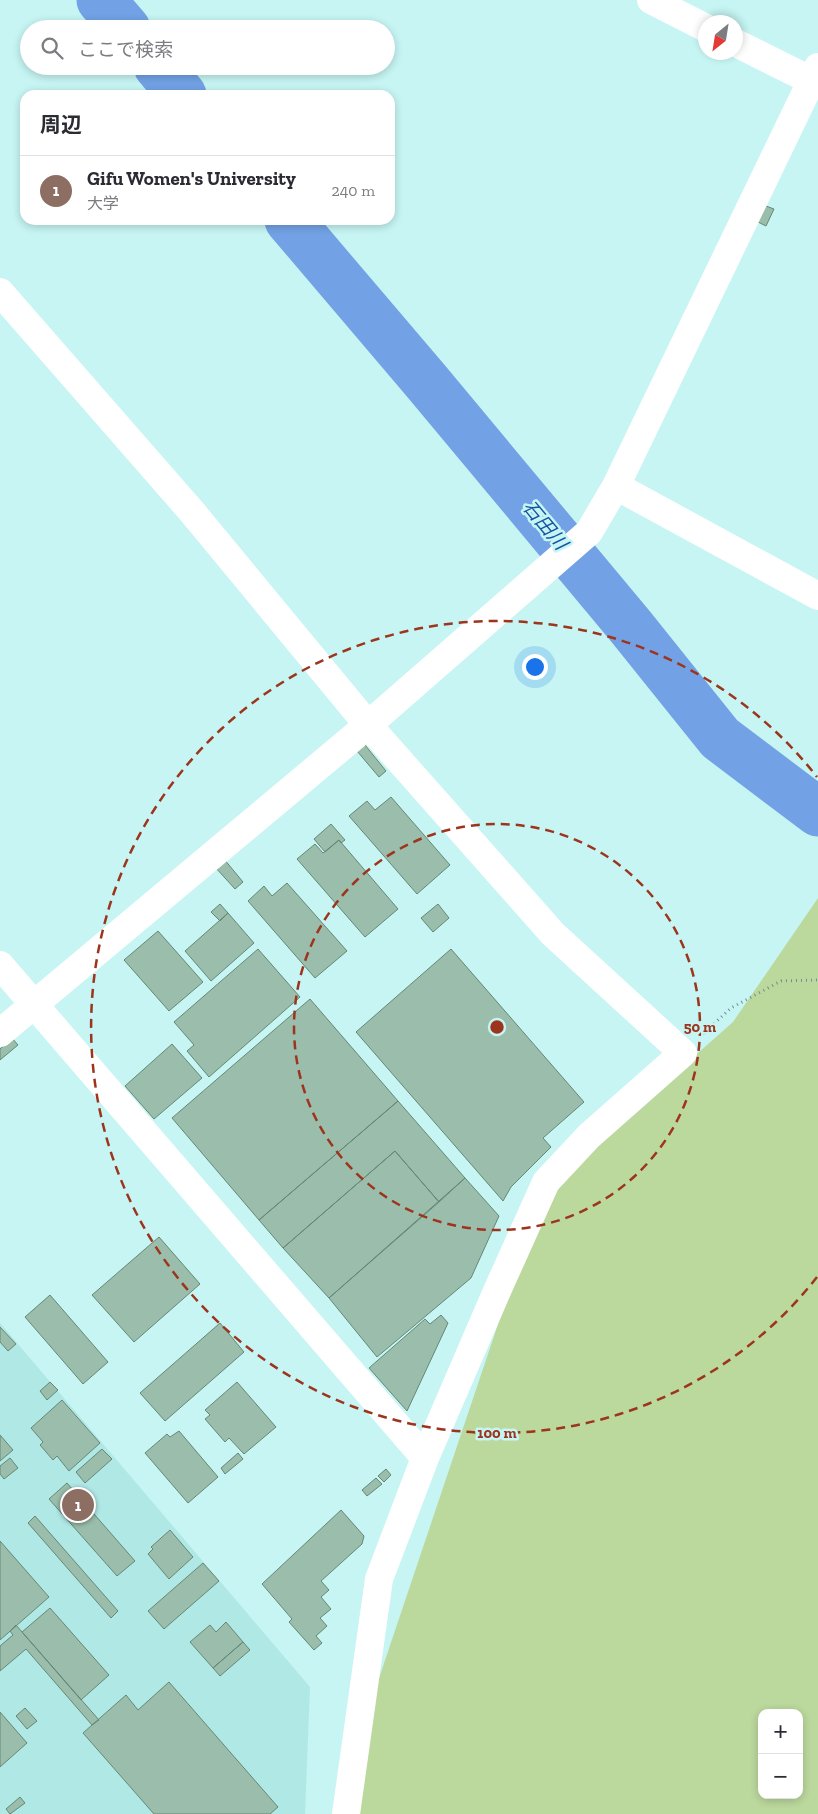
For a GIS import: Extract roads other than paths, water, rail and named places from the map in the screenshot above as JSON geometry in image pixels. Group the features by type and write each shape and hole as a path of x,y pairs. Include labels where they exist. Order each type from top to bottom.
{"street":[{"path":"651,0 698,24"},
{"path":"0,1033 368,725 589,532 616,486 816,77 743,46"},
{"path":"0,292 193,513 368,725 553,934 682,1053 588,1136 546,1182 497,1291 425,1458 379,1579 346,1814"},
{"path":"616,486 818,596"},
{"path":"0,965 425,1458"}],"waterway":[{"name":"石田川","path":"101,0 118,20"},
{"name":"石田川","path":"165,75 178,90"},
{"name":"石田川","path":"293,225 631,627 720,738 818,812"}],"place":[{"name":"Gifu Women's University","path":"78,1505"}]}
